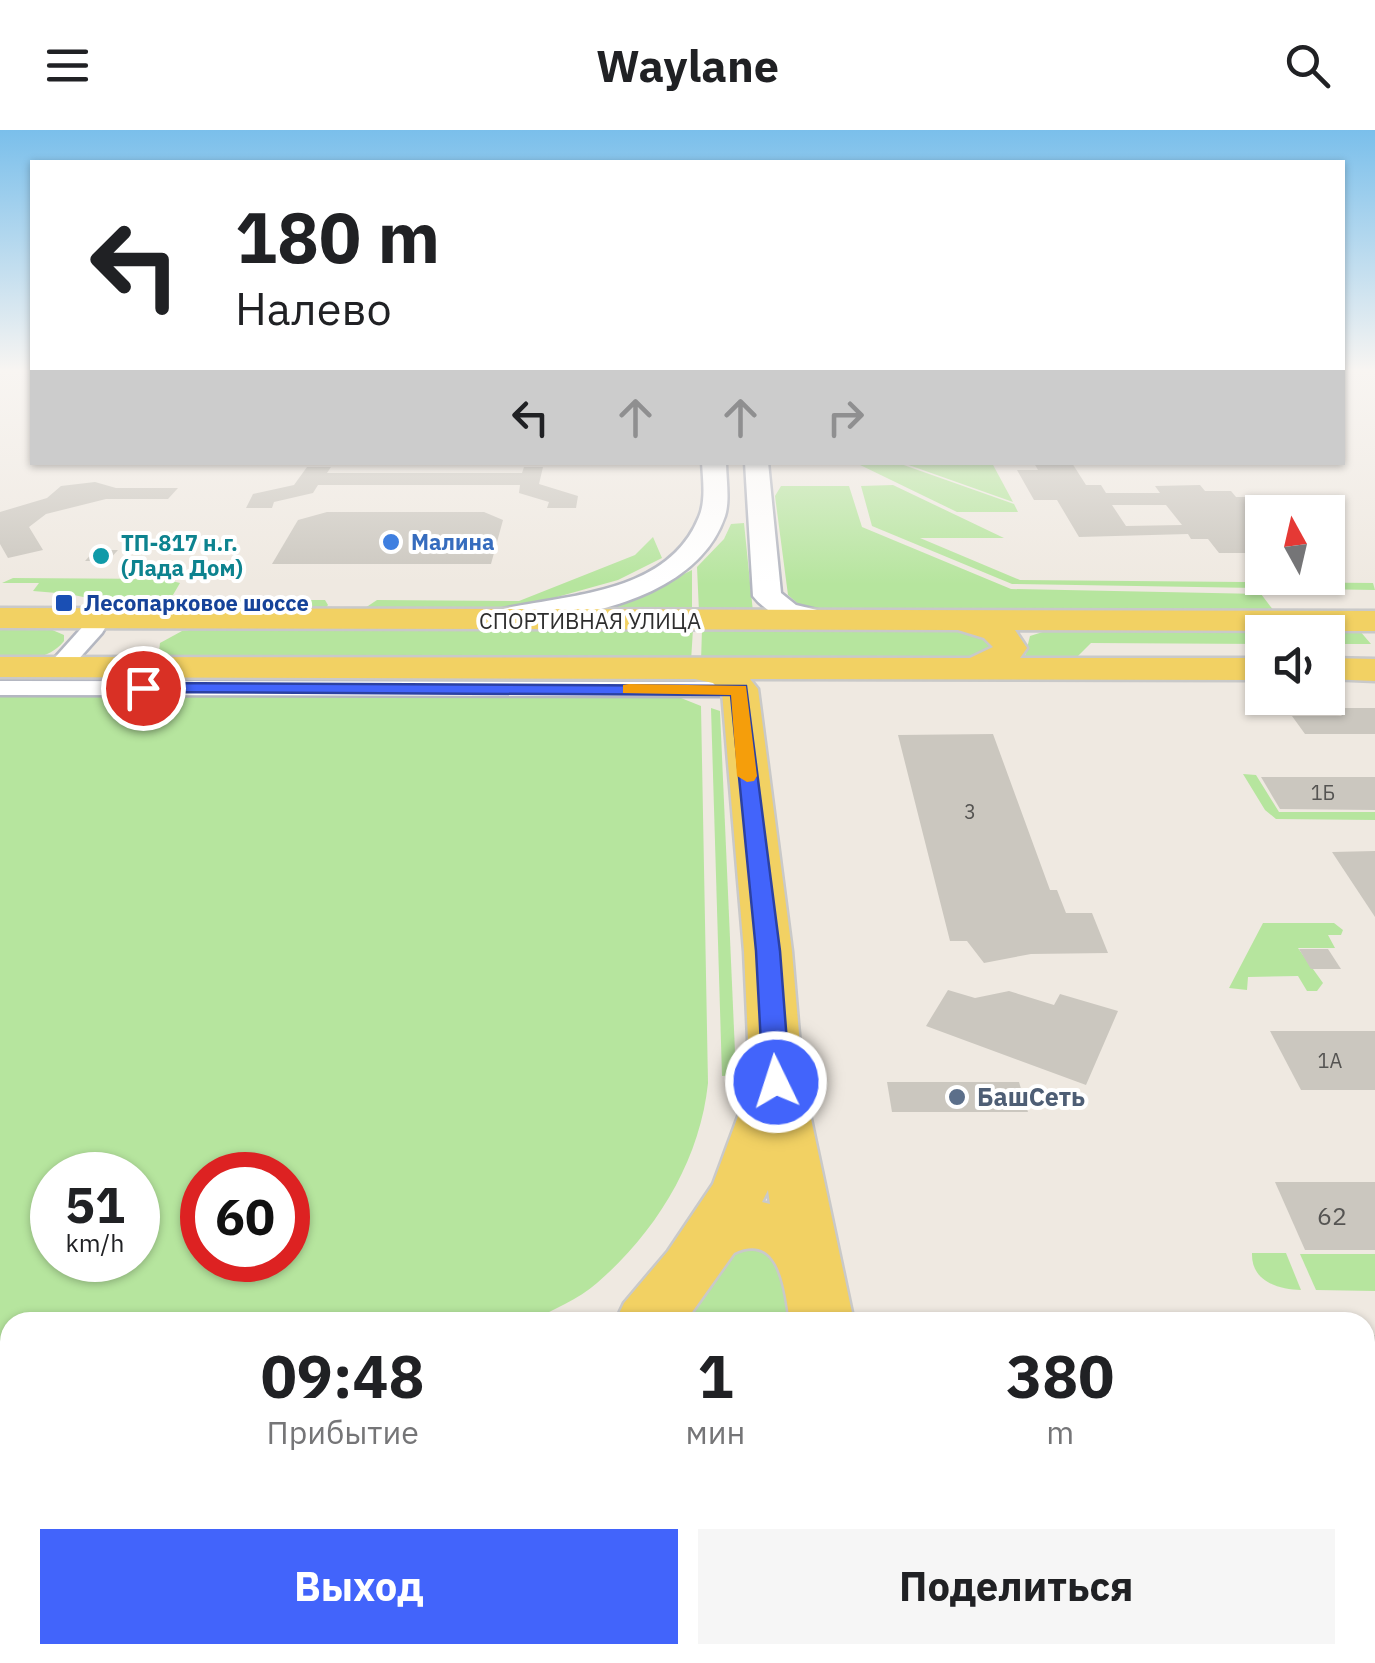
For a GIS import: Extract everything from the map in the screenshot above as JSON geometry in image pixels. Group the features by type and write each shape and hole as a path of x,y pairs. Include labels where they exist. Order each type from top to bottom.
{"main road":[{"path":"459,620 542,612 639,584 679,562 705,532 714,511 714,465"},
{"path":"756,465 768,596 786,611 828,621"},
{"path":"714,511 733,518 758,514"},
{"name":"СПОРТИВНАЯ УЛИЦА","path":"0,618 1375,621"},
{"name":"СПОРТИВНАЯ УЛИЦА","path":"169,668 150,662 143,655 146,641 179,624 222,619"},
{"name":"СПОРТИВНАЯ УЛИЦА","path":"958,620 999,631 1008,640 1010,648 1006,654 977,668"},
{"name":"СПОРТИВНАЯ УЛИЦА","path":"0,667 1245,669"},
{"path":"696,668 725,675 740,690 768,951 776,1082 820,1312"},
{"path":"740,690 757,676 787,669"},
{"path":"1345,670 1375,670"},
{"path":"656,1312 713,1236 749,1169 776,1082"},
{"path":"713,1236 732,1226 779,1228 793,1237 807,1255"}],"street":[{"path":"59,667 94,628"},
{"path":"0,688 740,690"}],"green space":[{"path":"860,465 904,465 1014,504 1018,512 957,512"},
{"path":"909,465 993,465 1013,502"},
{"path":"893,485 1004,538 920,538 1020,580 1245,582 1245,588 1012,584 872,526 861,486"},
{"path":"781,486 849,486 862,527 1011,589 1262,595 1277,615 830,614 803,608 788,595 775,496"},
{"path":"744,523 753,612 699,612 697,567 724,539 731,524"},
{"path":"653,537 662,558 618,580 514,609 365,608 377,600 519,601 635,555"},
{"path":"692,570 692,612 576,615 639,596"},
{"path":"13,578 164,579 180,583 170,600 325,600 328,605 324,610 154,612 69,594 33,591 39,583 2,583"},
{"path":"1345,583 1373,583 1375,590 1345,590"},
{"path":"0,626 43,626 64,635 64,641 43,656 0,659"},
{"path":"213,627 693,629 691,661 169,658 159,652 160,643 182,631"},
{"path":"702,629 964,630 996,642 990,658 701,661"},
{"path":"1049,630 1245,630 1245,644 1091,643 1072,662 1019,662 1025,656 1030,636"},
{"path":"1345,630 1359,630 1371,644 1345,644"},
{"path":"0,674 447,678 444,686 0,686"},
{"path":"0,696 676,696 701,706 708,1083 703,1112 696,1140 672,1193 638,1241 597,1283 549,1312 0,1312"},
{"path":"711,708 720,711 736,1075 722,1076"},
{"path":"1243,774 1256,775 1279,812 1375,812 1375,820 1276,819 1265,810"},
{"path":"1263,923 1334,923 1343,930 1341,935 1328,935 1335,948 1298,948 1323,983 1317,991 1307,991 1298,976 1248,977 1247,990 1229,988"},
{"path":"757,1247 777,1254 789,1312 692,1312 732,1250"},
{"path":"1252,1253 1286,1253 1301,1290 1267,1282 1256,1270"},
{"path":"1300,1254 1375,1254 1375,1291 1316,1290"}],"building":[{"path":"1035,465 1073,465 1086,485 1101,485 1106,493 1160,493 1155,486 1200,485 1205,491 1231,491 1236,497 1245,497 1245,553 1219,553 1208,539 1191,539 1188,534 1079,537 1057,500 1034,500 1017,470 1038,470","holes":["1112,505 1166,505 1182,525 1126,526"]},
{"path":"307,467 331,467 327,473 522,473 524,467 543,467 539,484 578,496 576,508 547,508 549,502 519,493 520,485 318,485 313,493 274,502 272,508 246,508 253,494 294,485"},
{"path":"95,482 116,488 178,488 168,499 106,499 46,514 29,527 43,550 8,558 0,544 0,512 47,498 61,486"},
{"name":"Малина","path":"327,512 484,512 503,520 491,564 272,564 298,520"},
{"name":"ТП-817 н.г. (Лада Дом)","path":"95,550 118,550 108,561 85,561"},
{"path":"1345,708 1375,708 1375,734 1305,734 1292,716 1342,716"},
{"path":"993,734 1050,890 1057,890 1066,913 1092,913 1108,953 1031,954 984,963 967,941 950,941 898,735"},
{"path":"1261,777 1375,777 1375,810 1280,809"},
{"path":"1375,851 1375,917 1332,852"},
{"path":"1299,949 1328,949 1341,969 1311,969"},
{"path":"948,990 975,998 1009,991 1054,1005 1060,994 1118,1011 1086,1085 926,1026"},
{"path":"1270,1031 1375,1031 1375,1090 1301,1090"},
{"name":"БашСеть","path":"887,1082 1019,1082 1028,1112 892,1112"},
{"path":"1275,1182 1375,1182 1375,1250 1305,1250"}],"slow traffic":[{"path":"629,689 740,690 747,776"}],"place":[{"name":"Малина","path":"391,542"},
{"name":"ТП-817 н.г. (Лада Дом)","path":"101,556"},
{"name":"Лесопарковое шоссе","path":"64,603"},
{"name":"БашСеть","path":"957,1097"}],"route":[{"path":"143,688 740,690 768,951 776,1082"}]}
